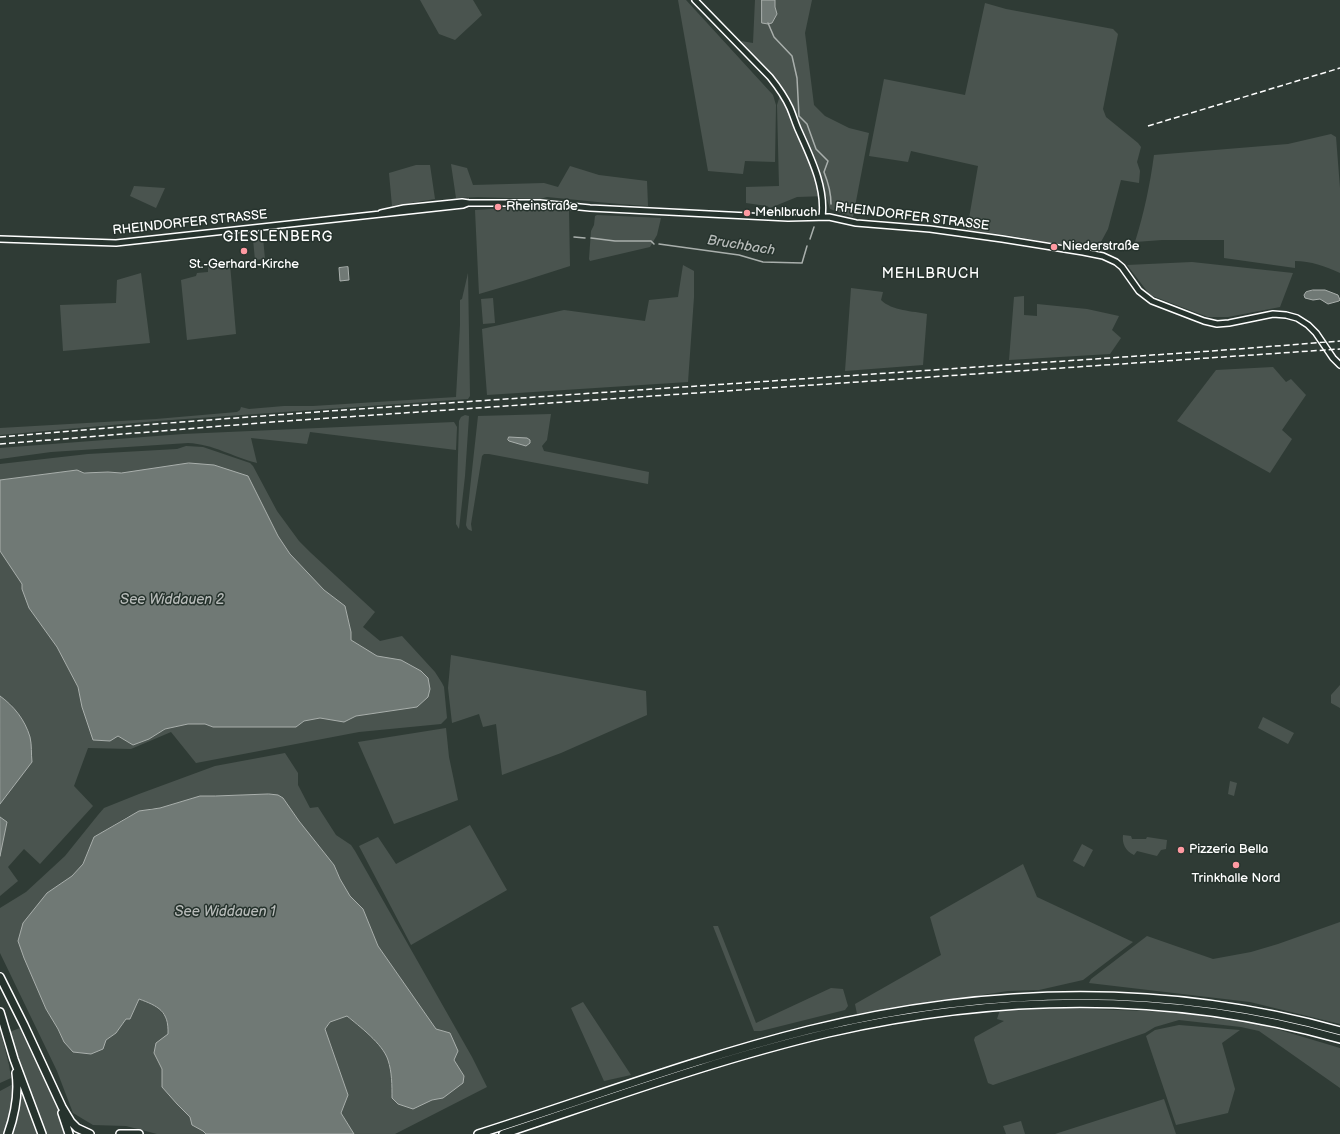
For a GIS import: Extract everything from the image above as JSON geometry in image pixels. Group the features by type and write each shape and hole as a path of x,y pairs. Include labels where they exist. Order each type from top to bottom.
{"highway":[{"path":"0,977 62,1107 71,1122 77,1128 90,1134"},
{"path":"478,1134 628,1084 753,1045 856,1020 917,1008 968,1001 1051,996 1151,998 1203,1003 1252,1011 1294,1019 1340,1031"},
{"path":"503,1134 627,1092 777,1046 880,1022 974,1008 1075,1003 1190,1009 1250,1018 1340,1039"},
{"path":"0,1012 14,1059 42,1134"},
{"path":"8,1134 12,1123 17,1097 17,1081 14,1059"},
{"path":"52,1086 69,1134"},
{"path":"120,1134 139,1134"}],"main road":[{"path":"695,0 780,89 791,108 796,126 810,157 818,181 824,206 822,217"},
{"name":"RHEINDORFER STRASSE","path":"0,239 116,243 381,213 395,209 433,204 462,202 540,203 590,208 788,218 822,217 856,223 930,229 1103,256 1110,258 1119,264 1142,294 1157,304 1196,319 1212,323 1235,323 1264,315 1273,314 1292,316 1303,322 1316,333 1333,358 1340,365"}],"shaded area":[{"path":"420,0 473,0 482,15 455,40 439,34"},
{"path":"678,0 686,0 773,95 776,105 775,162 745,161 743,174 708,171"},
{"path":"755,0 812,0 805,33 814,105 825,116 849,128 869,133 853,217 830,209 826,196 797,197 770,208 767,206 746,203 746,187 779,186 777,105 782,89 741,41 753,43"},
{"path":"985,3 1006,9 1113,29 1118,34 1103,109 1106,117 1141,147 1137,162 1140,171 1139,183 1121,180 1108,229 1096,251 1012,236 967,230 978,166 911,151 908,162 869,156 884,79 965,95"},
{"path":"1331,134 1336,137 1340,188 1340,273 1323,266 1307,262 1295,261 1295,268 1224,258 1224,240 1162,240 1135,242 1151,177 1154,155 1288,144"},
{"path":"451,164 467,168 473,185 544,183 558,187 570,166 599,175 647,181 648,206 547,197 540,199 478,197 456,198"},
{"path":"416,165 430,165 435,199 392,206 389,173"},
{"path":"134,186 165,188 156,208 130,196"},
{"path":"509,208 569,211 570,266 479,294 475,210"},
{"path":"595,216 661,218 657,235 650,247 590,261 591,231 594,225"},
{"path":"263,238 265,259 255,260 253,239"},
{"path":"1192,262 1293,273 1280,307 1228,317 1208,317 1150,295 1127,265"},
{"path":"230,264 236,334 187,340 181,280 196,276 197,273 208,272 208,267"},
{"path":"683,265 694,271 694,297 688,382 487,395 482,329 564,310 645,321 649,300 678,297"},
{"path":"141,273 150,343 63,351 60,305 116,303 117,280"},
{"path":"468,273 470,396 468,399 157,421 0,435 0,428 156,419 237,412 241,407 249,409 456,397 460,300 462,299"},
{"path":"851,288 883,292 881,300 886,304 903,310 927,314 923,365 845,371"},
{"path":"1024,296 1024,315 1037,316 1037,304 1087,309 1119,316 1112,330 1121,338 1110,354 1009,360 1014,297"},
{"path":"493,298 495,323 483,324 481,299"},
{"path":"1273,367 1286,382 1291,379 1306,395 1282,430 1292,439 1270,473 1177,421 1216,370"},
{"path":"551,414 547,440 542,446 544,451 649,472 648,484 484,454 482,456 471,524 472,531 467,528 466,525 478,416"},
{"path":"465,415 469,416 465,476 459,529 456,524 459,421 461,417"},
{"path":"454,422 457,427 456,450 310,432 307,444 251,438 257,463 214,448 188,443 51,452 0,459 0,448 183,434"},
{"path":"186,446 203,447 250,463 253,466 277,511 299,541 375,612 363,627 380,641 402,636 435,672 444,687 447,718 441,724 359,732 196,763 171,732 131,749 88,748 74,786 93,806 40,864 24,849 8,867 18,881 0,896 0,856 7,822 0,817 0,804 16,783 12,705 0,696 0,551 22,584 29,608 57,647 78,687 80,697 118,736 133,745 149,739 165,729 188,724 205,724 213,727 296,727 304,721 320,718 344,722 356,716 417,707 428,697 430,689 401,660 377,657 351,640 351,632 345,606 324,590 297,563 278,536 121,473 93,473 77,470 0,480 0,464 88,454 177,449"},
{"path":"451,655 646,691 647,715 561,753 502,775 496,724 483,727 479,714 452,723 448,688"},
{"path":"1340,685 1340,708 1331,703 1331,695"},
{"path":"1263,717 1294,733 1288,744 1258,728"},
{"path":"446,728 449,757 458,800 394,824 358,742"},
{"path":"285,753 298,773 298,785 310,808 318,807 336,835 351,845 355,851 472,1057 487,1087 395,1134 354,1134 341,1113 348,1095 325,1029 330,1022 347,1016 381,1048 388,1060 392,1079 392,1098 432,1100 443,1098 464,1076 454,1060 450,1033 436,1029 378,946 363,909 350,896 334,865 283,798 269,794 200,796 160,808 152,808 127,817 94,837 83,864 72,876 47,893 23,923 18,941 46,1009 64,1042 106,1040 116,1033 126,1019 130,1019 139,999 154,1004 165,1016 168,1027 168,1034 154,1053 162,1069 162,1087 190,1117 193,1125 206,1134 157,1134 126,1126 93,1125 73,1113 57,1071 0,953 0,908 26,892 65,856 104,808 215,766"},
{"path":"1230,781 1237,783 1234,796 1228,794"},
{"path":"470,825 507,890 411,945 359,846 378,837 396,864"},
{"path":"1123,835 1131,836 1132,839 1146,839 1147,837 1167,840 1166,849 1161,850 1157,856 1137,851 1134,855 1128,851 1125,846"},
{"path":"1082,844 1093,850 1084,867 1073,861"},
{"path":"1023,864 1037,897 1133,942 1083,980 1039,990 1008,991 857,1014 855,1004 941,955 930,917"},
{"path":"1340,922 1340,1024 1250,1002 1089,983 1091,979 1147,936 1213,959 1251,952"},
{"path":"713,926 718,926 756,1023 831,988 843,989 848,1006 845,1010 761,1031 754,1031"},
{"path":"583,1002 631,1075 604,1081 571,1008"},
{"path":"1061,1008 1174,1012 1263,1025 1340,1048 1340,1088 1259,1031 1241,1027 1179,1020 1155,1027 1145,1033 993,1085 988,1083 974,1040 975,1037 1004,1021 997,1019 1000,1010"},
{"path":"1179,1025 1240,1030 1222,1043 1235,1089 1228,1113 1176,1125 1146,1036 1155,1030"},
{"path":"23,1027 53,1095 66,1134 44,1134 18,1062 9,1032"},
{"path":"0,1029 11,1078 0,1083"},
{"path":"15,1083 15,1098 5,1134 0,1134 0,1091"},
{"path":"19,1083 40,1134 10,1134"},
{"path":"1164,1099 1176,1134 1055,1134"},
{"path":"1021,1121 1025,1134 1006,1134 1003,1126"}],"water":[{"path":"762,0 775,0 777,14 772,23 762,23"},
{"path":"348,267 349,280 340,281 339,268"},
{"path":"1313,290 1325,290 1338,295 1340,300 1328,304 1320,299 1313,300 1305,298 1304,295 1306,292"},
{"path":"509,437 527,438 530,440 530,443 526,446 509,441"},
{"name":"See Widdauen 2","path":"189,463 214,465 248,476 278,536 290,554 324,590 345,606 351,632 351,640 377,656 401,660 421,671 428,678 430,689 428,697 417,707 356,716 344,722 320,718 304,721 296,727 213,727 205,724 188,724 165,729 149,739 133,745 118,736 110,741 93,740 82,707 78,687 57,647 29,608 22,589 22,584 0,551 0,480 77,470 84,473 121,473"},
{"path":"0,696 10,704 22,719 28,731 31,740 32,762 0,804"},
{"name":"See Widdauen 1","path":"278,795 283,798 334,865 350,896 363,909 378,946 436,1029 450,1033 458,1051 454,1060 464,1076 463,1083 443,1098 432,1100 413,1109 398,1104 392,1098 392,1079 388,1060 376,1042 347,1016 330,1022 325,1029 348,1095 341,1113 354,1134 206,1134 192,1125 190,1117 162,1087 162,1069 154,1053 156,1043 168,1034 167,1020 161,1010 152,1004 139,999 130,1019 126,1019 116,1033 106,1040 103,1049 91,1054 73,1052 64,1042 46,1009 18,941 23,923 47,893 72,876 83,864 94,837 139,811 160,808 200,796"},
{"path":"0,817 7,822 0,856"}],"waterway":[{"name":"Bruchbach","path":"768,23 774,37 792,56 797,78 799,116 807,124 816,149 828,161 824,172 829,188 831,204"},
{"name":"Bruchbach","path":"810,239 814,227"},
{"name":"Bruchbach","path":"574,237 585,238"},
{"name":"Bruchbach","path":"591,238 615,241 651,241 654,244"},
{"name":"Bruchbach","path":"659,244 739,255 763,262 802,263 807,246"}],"railway":[{"path":"1148,126 1340,68"},
{"path":"0,437 330,411 1340,341"},
{"path":"0,444 272,422 1340,349"}],"place":[{"name":"Rheinstraße","path":"498,207"},
{"name":"Mehlbruch","path":"747,213"},
{"name":"Niederstraße","path":"1054,247"},
{"name":"St.-Gerhard-Kirche","path":"244,251"},
{"name":"Pizzeria Bella","path":"1181,850"},
{"name":"Trinkhalle Nord","path":"1236,865"}],"district":[{"name":"GIESLENBERG","path":"278,237"},
{"name":"MEHLBRUCH","path":"931,274"}]}
